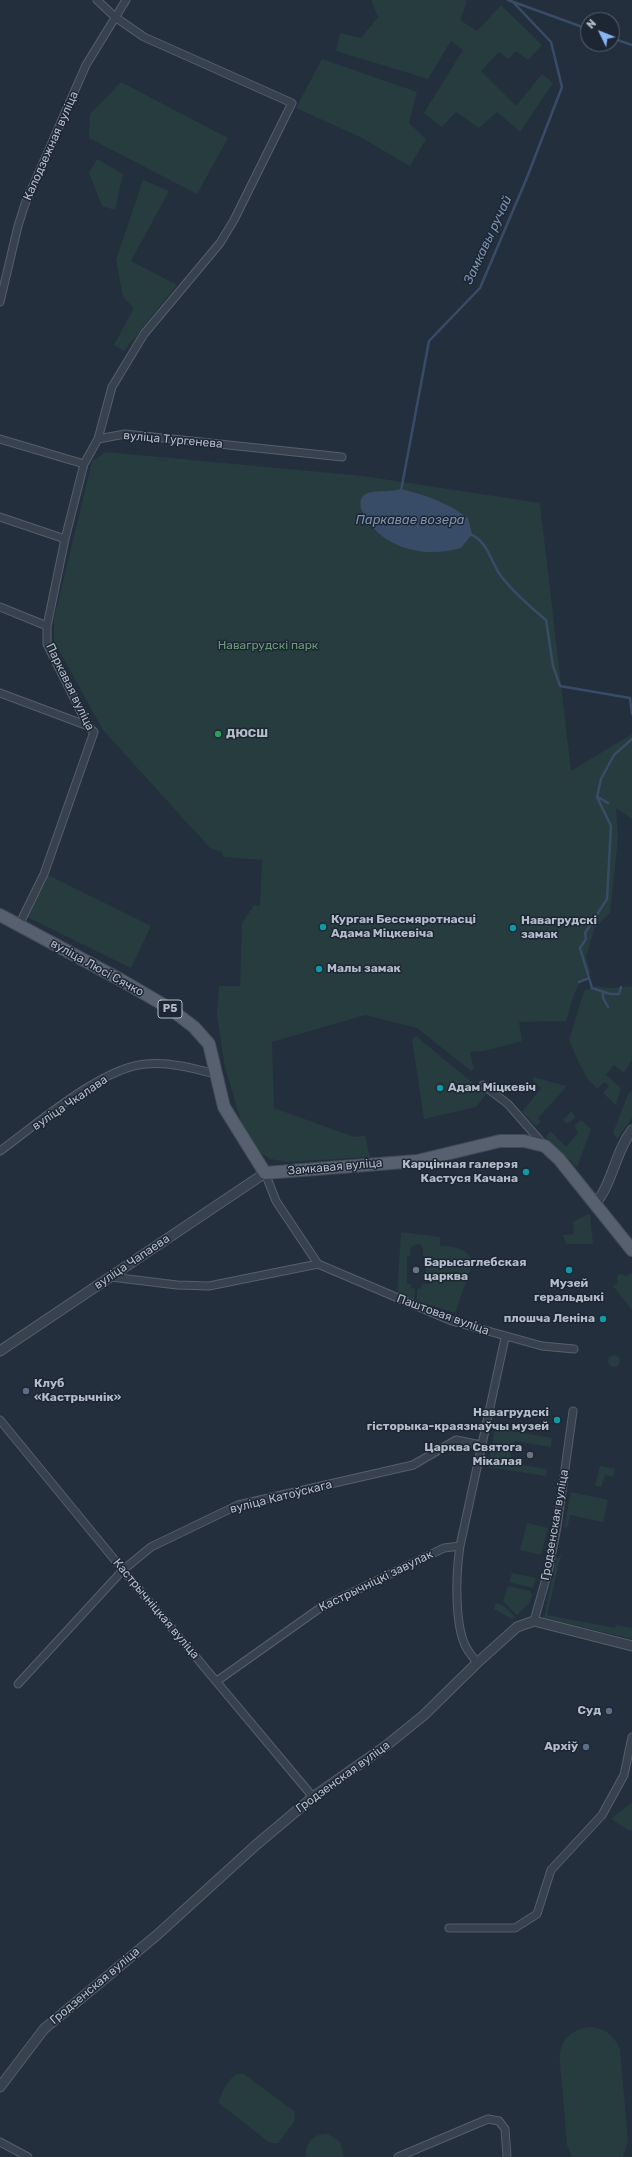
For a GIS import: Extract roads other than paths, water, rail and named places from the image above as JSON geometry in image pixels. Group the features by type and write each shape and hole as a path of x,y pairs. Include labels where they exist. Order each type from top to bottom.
{"main road":[{"name":"вуліца Люсі Сячко","path":"1,917 19,925 122,980 182,1017 194,1027 209,1044 224,1107 265,1173"},
{"name":"Замкавая вуліца","path":"265,1173 417,1160 500,1142 524,1141 545,1146 559,1158 595,1204 628,1238 632,1250"}],"street":[{"path":"0,439 84,464 98,439 112,387 144,334 220,243 234,220 292,103 144,37 115,17 97,0"},
{"name":"Калодзежная вуліца","path":"0,302 18,226 26,204 86,65 126,0"},
{"name":"вуліца Тургенева","path":"98,439 125,434 342,457"},
{"name":"Паркавая вуліца","path":"19,925 44,874 94,732 88,726 47,644 46,626 65,539 84,464"},
{"path":"0,517 65,539"},
{"path":"0,607 46,626"},
{"path":"0,692 88,726"},
{"name":"вуліца Чкалава","path":"0,1152 89,1087 128,1068 146,1064 177,1065 216,1074"},
{"path":"483,1085 508,1104 545,1146"},
{"path":"595,1204 601,1197 620,1149 632,1130"},
{"path":"111,1276 177,1285 209,1286 318,1264 276,1200 265,1173"},
{"name":"вуліца Чапаева","path":"0,1351 265,1173"},
{"name":"Паштовая вуліца","path":"318,1264 452,1321 505,1338 542,1346 574,1349"},
{"path":"477,1663 466,1647 461,1628 457,1567 481,1445 505,1338"},
{"name":"Гродзенская вуліца","path":"0,2087 44,2029 157,1935 225,1871 313,1797 387,1745 424,1715 477,1663 517,1627 534,1621 549,1568 557,1527 574,1411"},
{"name":"Кастрычніцкая вуліца","path":"0,1420 313,1797"},
{"name":"вуліца Катоўскага","path":"18,1684 123,1570 151,1547 238,1505 413,1465 456,1440 481,1445"},
{"name":"Кастрычніцкі завулак","path":"217,1681 320,1608 444,1548 460,1546"},
{"path":"534,1621 632,1646"},
{"path":"449,1928 515,1928 537,1914 551,1870 602,1815 624,1774 632,1737"},
{"path":"398,2157 488,2119 499,2121 505,2129 507,2157"},
{"path":"0,2142 28,2157"}],"water":[{"name":"Паркавае возера","path":"401,489 436,500 460,512 468,518 472,534 461,548 432,552 417,551 390,541 378,533 361,509 362,498 368,493"}],"waterway":[{"path":"508,0 580,26"},
{"name":"Замкавы ручай","path":"401,491 429,341 480,288 526,180 562,87 551,42 513,2"},
{"path":"620,41 632,45"},
{"name":"Замкавы ручай","path":"470,534 476,537 485,547 501,576 511,588 546,620 553,666 560,686 630,698 632,714"},
{"name":"Замкавы ручай","path":"579,982 589,978 580,948 586,939 585,933 607,899 611,826 597,797 601,779 614,755 632,739"},
{"path":"598,797 608,803"},
{"path":"589,978 592,988 610,994 619,994 621,987"},
{"path":"603,992 603,998 608,1007"}],"place":[{"name":"ДЮСШ","path":"218,734"},
{"name":"Курган Бессмяротнасці Адама Міцкевіча","path":"323,927"},
{"name":"Навагрудскі замак","path":"513,928"},
{"name":"Малы замак","path":"319,969"},
{"name":"Адам Міцкевіч","path":"440,1088"},
{"name":"Карцінная галерэя Кастуся Качана","path":"526,1172"},
{"name":"Барысаглебская царква","path":"416,1270"},
{"name":"Музей геральдыкі","path":"569,1270"},
{"name":"плошча Леніна","path":"603,1319"},
{"name":"Клуб «Кастрычнік»","path":"26,1391"},
{"name":"Навагрудскі гісторыка-краязнаўчы музей","path":"557,1420"},
{"name":"Царква Святога Мікалая","path":"530,1455"},
{"name":"Суд","path":"609,1711"},
{"name":"Архіў","path":"586,1747"}],"park label":[{"name":"Навагрудскі парк","path":"268,646"}]}
